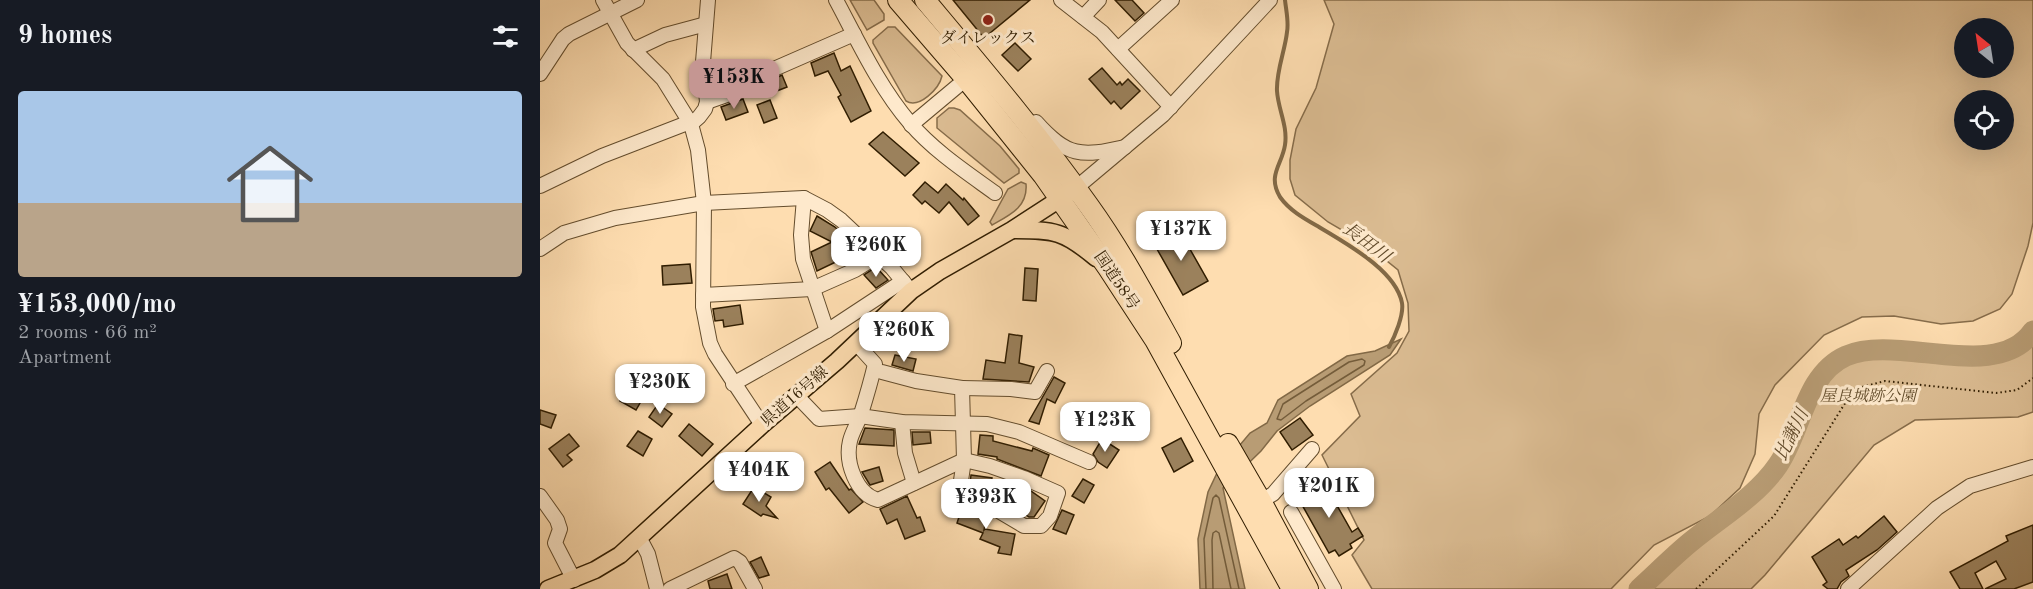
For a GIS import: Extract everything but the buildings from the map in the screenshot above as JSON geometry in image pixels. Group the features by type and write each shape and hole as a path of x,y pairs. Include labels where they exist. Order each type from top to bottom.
{"highway":[{"name":"国道58号","path":"898,0 1068,193 1108,234 1152,308 1241,482 1308,589"},
{"name":"国道58号","path":"925,0 1008,101 1068,193 1108,268 1155,339 1226,455"},
{"name":"国道58号","path":"1255,505 1292,589"}],"main road":[{"name":"県道16号線","path":"548,589 574,580 610,562 856,343 907,286 940,271 1012,230 1068,193"},
{"path":"1012,230 1056,232 1076,241 1108,268"}],"street":[{"path":"603,0 627,43 663,79 690,123 698,150 704,203 705,323 710,343 733,384 762,425"},
{"path":"540,74 562,39 637,0"},
{"path":"540,186 602,156 690,123 699,117 707,102 703,62 708,0"},
{"path":"836,0 895,104 911,124 954,164 995,193"},
{"path":"1061,0 1102,32 1171,107"},
{"path":"1083,17 1099,0"},
{"path":"1118,50 1172,0"},
{"path":"1068,193 1127,147 1171,107 1270,0"},
{"path":"633,50 665,34 706,24"},
{"path":"707,102 744,89 758,76 854,34"},
{"path":"911,124 966,79"},
{"path":"1008,101 1033,118 1062,146 1072,151 1087,154 1127,147"},
{"path":"804,198 801,235 803,259 827,330"},
{"path":"540,249 564,233 615,218 704,203 804,198 841,220 879,255 907,286 733,384"},
{"path":"704,295 812,289 855,270 879,255"},
{"path":"856,343 875,364 850,442 850,466 858,483 870,498 878,500 964,460 1012,474 1058,493 1050,516 1041,526 1024,526 960,492 964,460 962,388"},
{"path":"882,372 916,381 962,388 1035,392 1047,371"},
{"path":"796,396 819,419 860,416 902,422 987,424 1019,432 1089,462"},
{"path":"902,422 905,453 914,483"},
{"path":"1255,505 1273,494 1312,448"},
{"path":"1848,589 1937,508 1970,486 2033,466"},
{"path":"540,496 557,520 560,528 555,543 574,580"},
{"path":"1291,513 1334,589"},
{"path":"639,537 648,554 657,589"},
{"path":"670,589 734,558 740,562 755,589"}],"path":[{"path":"1696,589 1774,516 1854,389 1885,381 1996,393 2017,390 2033,378"}],"green space":[{"path":"850,0 874,0 884,14 884,20 867,30"},
{"path":"1324,0 2033,0 2033,223 2012,294 2000,309 1973,321 1941,324 1894,316 1862,317 1824,335 1775,385 1759,414 1755,454 1740,488 1710,516 1654,545 1611,589 1372,589 1352,555 1364,540 1322,455 1360,416 1351,394 1397,353 1409,331 1408,303 1398,270 1366,244 1328,222 1295,195 1290,179 1290,160 1296,129 1316,88 1334,24"},
{"path":"888,27 895,27 942,76 933,92 922,100 911,103 906,101 873,43 873,40"},
{"path":"949,108 960,110 1000,146 1019,169 1019,173 1004,183 937,128 937,118"},
{"path":"1021,182 1026,184 1026,192 1021,204 1011,214 992,225 990,222 1008,189"},
{"name":"屋良城跡公園","path":"2033,330 2033,412 2018,417 1915,420 1874,445 1751,589 1639,589 1705,530 1759,488 1783,458 1818,383 1844,356 1867,351 1969,356 2005,352 2031,334"}],"water":[{"path":"1401,339 1390,355 1310,406 1277,431 1261,451 1223,488 1245,589 1200,589 1198,539 1208,492 1218,471 1250,433 1267,423 1278,400 1347,356 1375,351"}],"waterway":[{"name":"長田川","path":"1285,0 1288,28 1277,91 1286,138 1275,176 1276,189 1293,211 1355,249 1390,279 1398,291 1402,313 1389,347"},
{"name":"比謝川","path":"1639,589 1686,546 1760,487 1786,452 1805,405 1821,376 1832,364 1846,356 1867,350 1971,356 1996,354 2017,346 2033,331"}],"place":[{"name":"ダイレックス","path":"988,20"}]}
